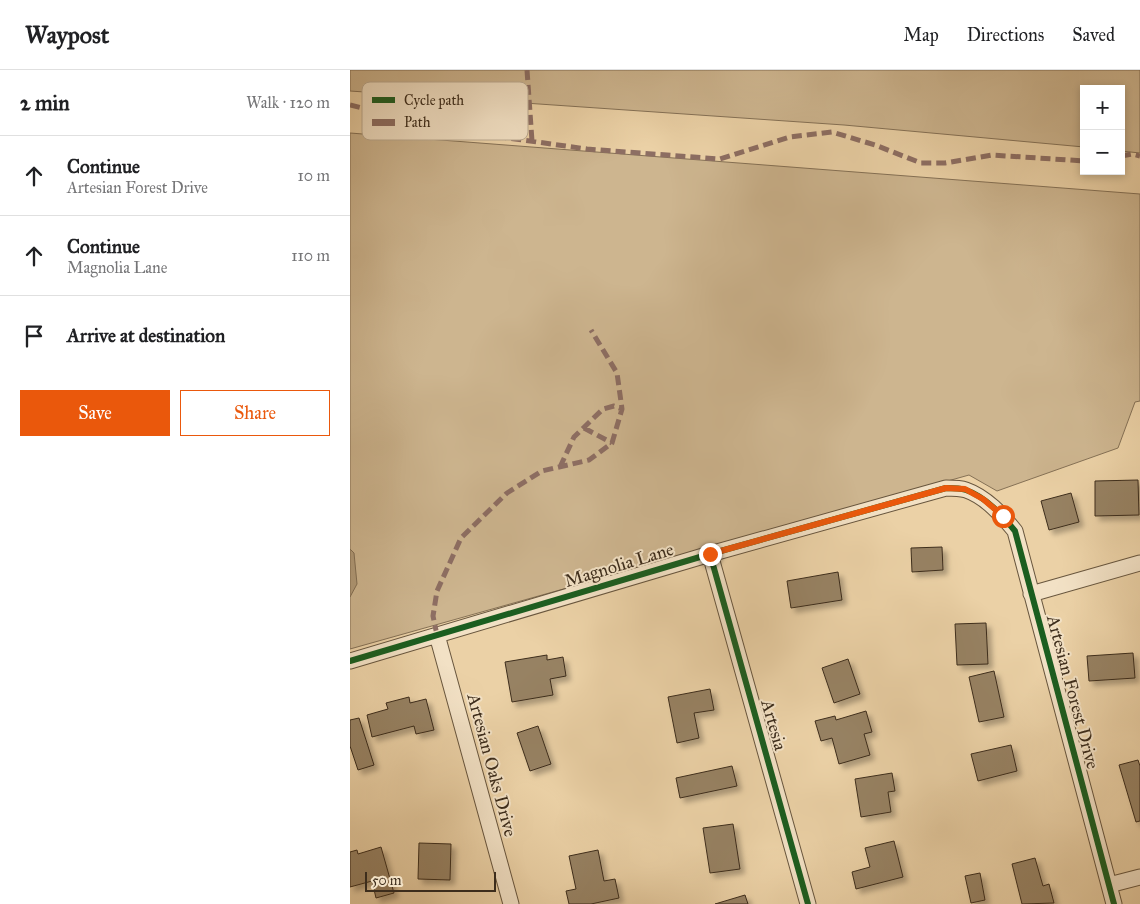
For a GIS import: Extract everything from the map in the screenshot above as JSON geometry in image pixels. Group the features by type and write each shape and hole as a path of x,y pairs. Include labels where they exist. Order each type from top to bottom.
{"street":[{"name":"Magnolia Lane","path":"350,661 710,554 946,488 965,489 983,499"},
{"name":"Artesian Forest Drive","path":"983,499 1003,516 1015,531 1114,904"},
{"name":"Artesia","path":"710,554 808,904"},
{"path":"1031,594 1140,563"},
{"name":"Artesian Oaks Drive","path":"437,635 511,904"},
{"path":"1110,885 1140,877"}],"shaded area":[{"path":"350,70 1140,70 1140,153 1125,151 1125,85 1080,85 1080,147 844,125 528,103 528,82 362,82 362,92 350,91"},
{"path":"350,133 362,134 362,140 441,140 1140,194 1140,401 1135,402 1118,448 997,491 969,475 350,649"},
{"path":"350,549 354,553 357,584 350,597"}],"building":[{"path":"1138,480 1139,515 1095,516 1095,481"},
{"path":"1071,493 1079,522 1049,530 1041,501"},
{"path":"942,547 943,570 912,572 911,548"},
{"path":"838,572 842,600 791,608 787,581"},
{"path":"986,623 988,664 957,665 955,624"},
{"path":"1133,653 1135,678 1089,681 1087,656"},
{"path":"547,655 547,660 563,657 566,676 550,679 553,695 512,702 505,662"},
{"path":"848,659 860,694 834,703 822,668"},
{"path":"994,671 1004,717 979,722 969,677"},
{"path":"710,689 714,710 694,713 699,738 677,743 668,697"},
{"path":"409,697 410,703 426,699 434,730 416,734 414,726 372,737 367,715 388,709 386,703"},
{"path":"866,711 872,732 864,734 870,755 839,764 832,738 821,741 815,721 835,716 836,720"},
{"path":"359,718 374,765 358,770 350,746 350,720"},
{"path":"538,726 551,764 530,771 517,733"},
{"path":"1011,745 1017,771 978,781 971,754"},
{"path":"1138,760 1140,766 1140,821 1136,822 1119,765"},
{"path":"732,766 737,786 680,798 676,778"},
{"path":"892,773 895,791 888,792 891,812 861,817 855,779"},
{"path":"733,824 740,869 710,873 703,828"},
{"path":"894,841 903,877 856,889 852,872 870,867 865,848"},
{"path":"419,843 451,844 450,880 418,879"},
{"path":"381,847 394,893 376,898 372,881 350,887 350,852 357,850 358,854"},
{"path":"598,850 604,881 615,879 619,898 591,904 569,904 566,891 576,889 569,856"},
{"path":"1035,858 1043,886 1049,884 1054,903 1022,904 1012,864"},
{"path":"980,873 985,900 971,903 965,876"},
{"path":"745,895 748,904 715,904"}],"marked path":[{"path":"527,70 528,82"},
{"path":"528,84 532,141"},
{"path":"350,105 362,108"},
{"path":"523,140 587,149 720,159 790,137 832,132 875,145 921,163 945,163 992,155 1080,161"},
{"path":"1125,155 1132,154 1140,156"},
{"path":"437,635 433,616 437,591 461,538 507,493 542,471 589,460 612,443 622,409 617,373 591,330"},
{"path":"560,467 574,437 603,409 614,406 622,409"},
{"path":"584,428 612,443"}],"cycle path":[{"path":"350,661 710,554 946,488 966,490 987,502 1015,531 1114,904"},
{"path":"710,554 808,904"}],"route":[{"path":"710,554 946,488 965,489 983,499 1003,516"}]}
